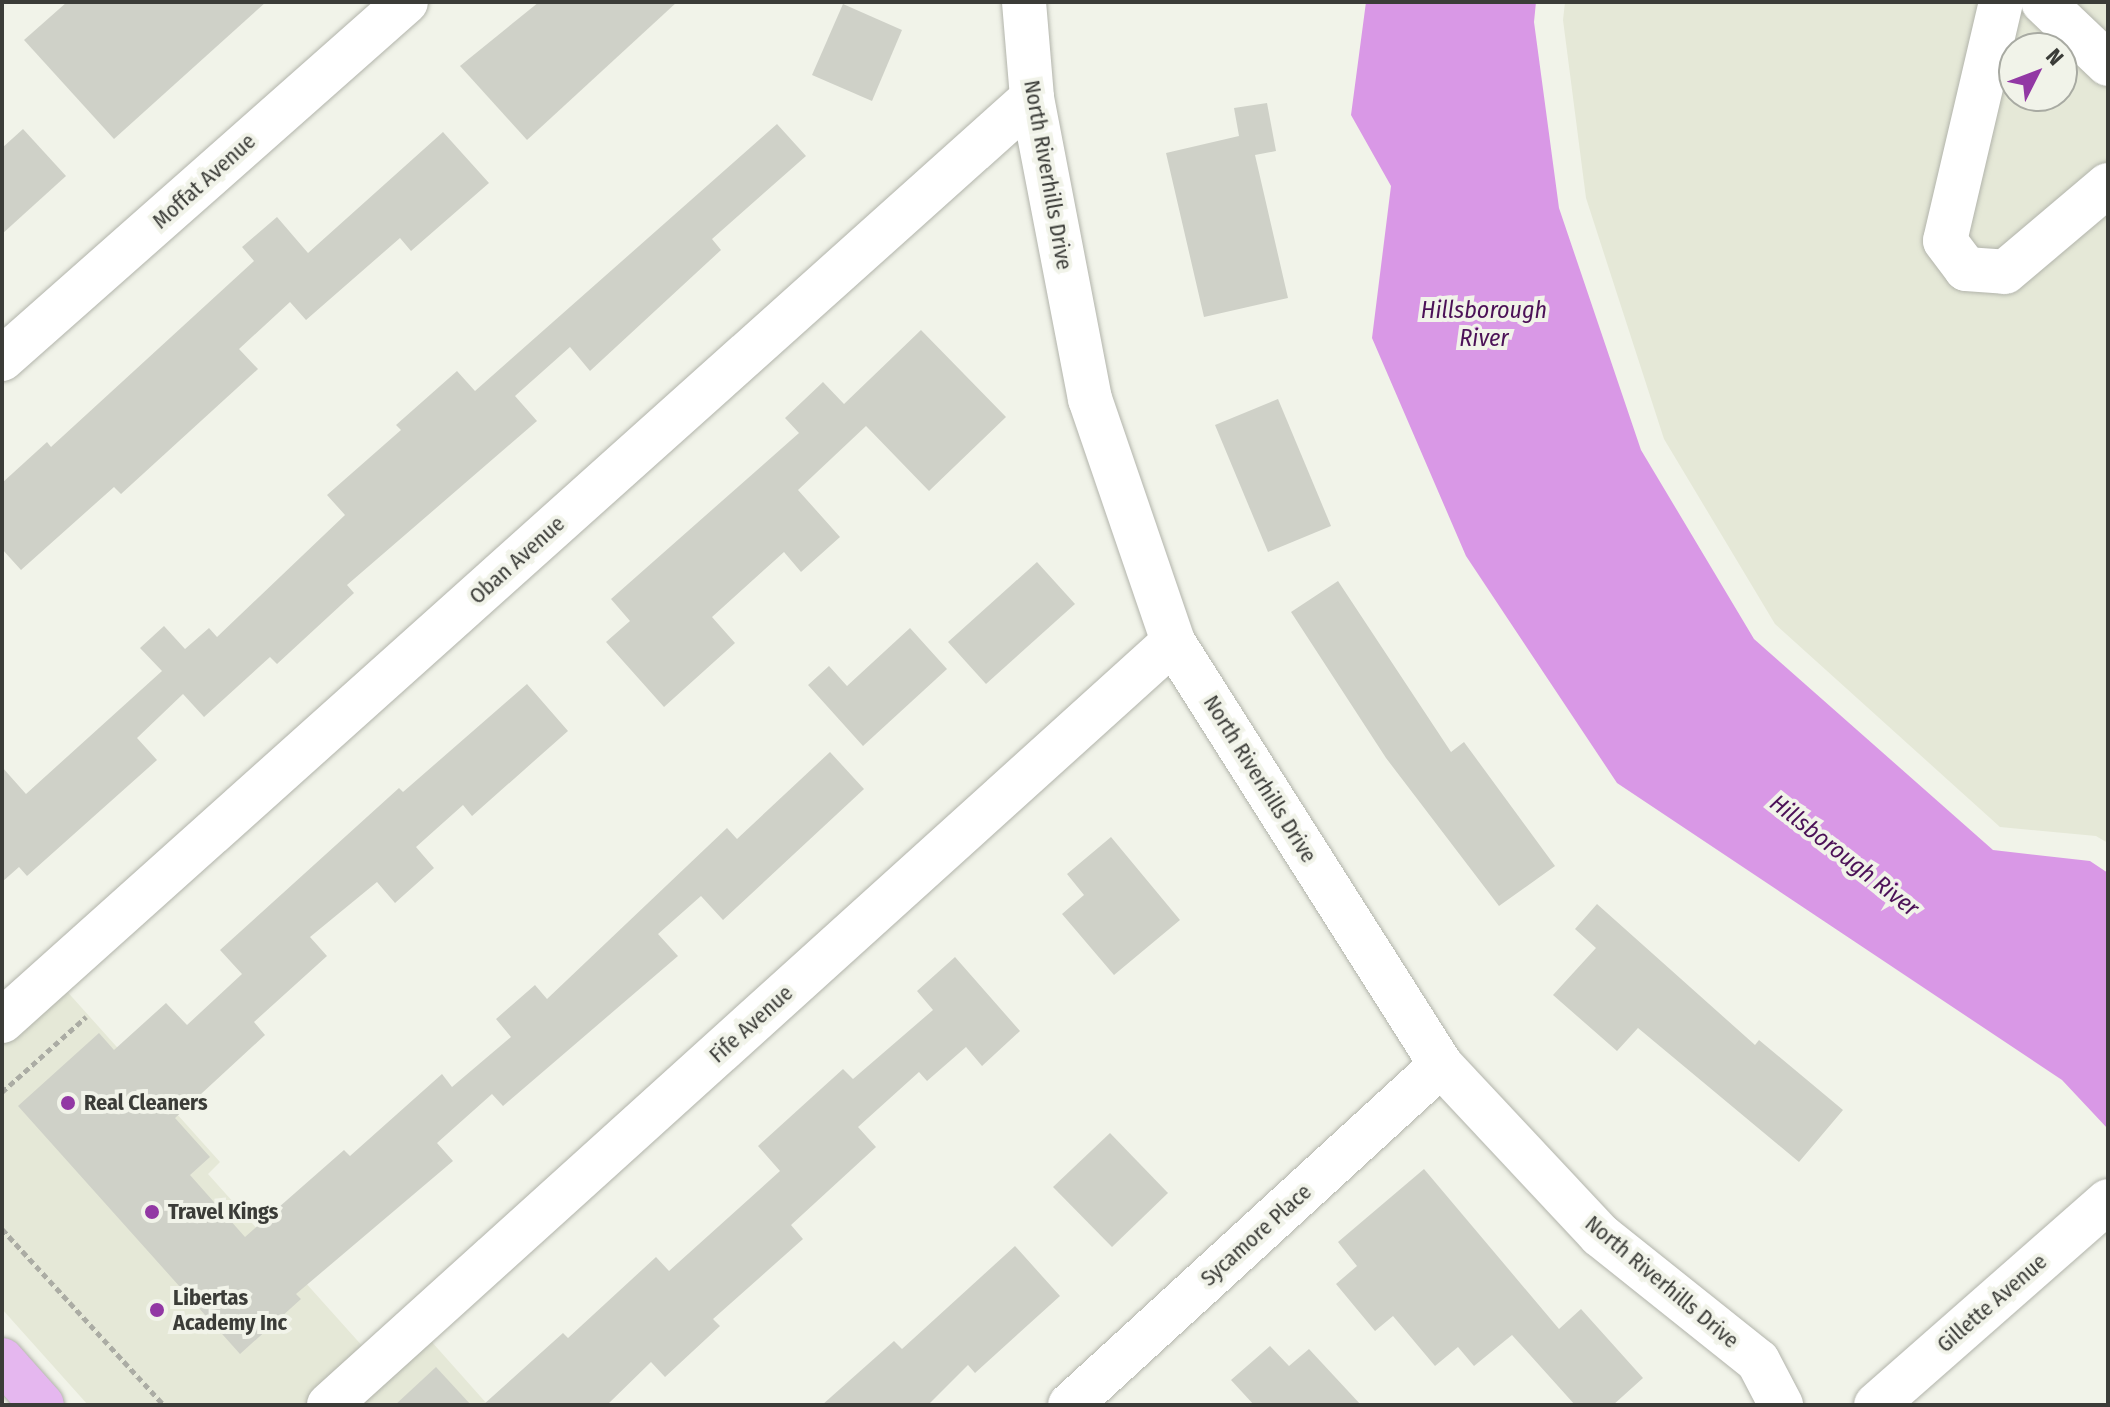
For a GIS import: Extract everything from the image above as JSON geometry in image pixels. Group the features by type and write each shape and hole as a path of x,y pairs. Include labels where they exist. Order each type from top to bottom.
{"main road":[{"path":"2,1360 42,1405"}],"street":[{"name":"Moffat Avenue","path":"2,359 406,2"},
{"name":"North Riverhills Drive","path":"1024,2 1032,98 1090,399 1173,642 1441,1065 1600,1235 1758,1361 1781,1405"},
{"path":"2001,2 1945,241 1966,269 2005,272 2108,185"},
{"path":"2043,2 2108,64"},
{"name":"Oban Avenue","path":"2,1021 1032,98"},
{"name":"Fife Avenue","path":"329,1405 1173,642"},
{"name":"Sycamore Place","path":"1070,1405 1441,1065"},
{"name":"Gillette Avenue","path":"1876,1405 2108,1201"}],"path":[{"path":"2,1092 86,1017"},
{"path":"2,1229 164,1405"}],"shaded area":[{"path":"1565,2 2108,2 2108,843 2096,836 2000,827 1775,624 1664,439 1586,198 1563,20"},
{"path":"46,968 220,1162 208,1174 391,1378 431,1341 488,1405 88,1405 2,1309 2,1006"}],"water":[{"name":"Hillsborough River","path":"1366,2 1536,2 1534,22 1559,208 1641,450 1754,639 1993,850 2090,861 2108,873 2108,1129 2062,1080 1617,783 1466,556 1372,338 1391,186 1351,115"}],"building":[{"path":"67,2 266,2 114,139 24,40"},
{"path":"539,2 677,2 527,140 460,66"},
{"path":"843,4 902,30 872,101 812,75"},
{"path":"1267,103 1276,151 1255,155 1288,298 1204,317 1166,153 1239,136 1234,108"},
{"path":"777,124 806,156 712,239 721,250 590,371 570,347 515,396 537,421 347,585 354,593 277,664 270,657 204,717 183,694 137,738 157,760 27,876 19,867 2,882 2,767 26,794 162,671 140,648 164,626 185,649 209,628 217,637 345,515 327,495 401,430 396,425 457,371 475,391"},
{"path":"23,129 66,176 2,234 2,148"},
{"path":"443,132 489,183 411,251 400,238 306,320 290,302 239,349 258,369 121,494 114,487 21,570 2,549 2,483 47,442 51,447 254,261 242,247 277,217 308,253"},
{"path":"921,330 1006,417 929,491 866,426 798,490 840,537 801,572 784,552 712,617 735,643 664,707 606,642 630,621 611,599 799,433 785,418 823,382 844,404"},
{"path":"1278,399 1331,526 1268,552 1215,425"},
{"path":"1037,562 1075,604 986,684 948,642"},
{"path":"1338,581 1451,752 1464,742 1555,866 1499,906 1386,758 1291,612"},
{"path":"910,628 947,669 863,746 808,685 829,666 847,686"},
{"path":"527,684 568,731 472,816 463,805 416,847 434,868 395,903 377,882 310,937 327,956 254,1022 265,1035 175,1118 210,1157 190,1175 245,1237 344,1150 350,1156 442,1074 452,1087 511,1037 496,1019 535,985 547,999 727,828 737,839 830,752 864,789 723,920 701,896 658,934 678,956 503,1106 492,1094 437,1143 453,1161 296,1294 301,1299 240,1354 18,1106 99,1033 114,1050 166,1003 187,1025 242,974 220,950 399,788 403,792"},
{"path":"1111,837 1180,920 1114,975 1062,914 1084,895 1067,874"},
{"path":"1597,904 1755,1045 1759,1040 1843,1110 1799,1162 1638,1028 1617,1051 1553,995 1596,948 1575,929"},
{"path":"955,957 1020,1031 982,1066 966,1047 927,1081 919,1072 858,1127 876,1147 791,1225 803,1239 713,1319 720,1326 665,1377 651,1362 607,1405 483,1405 563,1333 568,1338 656,1257 669,1271 780,1171 758,1146 843,1069 853,1079 933,1010 917,991"},
{"path":"1110,1133 1168,1193 1112,1247 1053,1187"},
{"path":"1424,1169 1559,1329 1581,1309 1643,1378 1613,1405 1575,1405 1512,1335 1474,1366 1458,1347 1435,1366 1393,1316 1375,1331 1336,1284 1357,1266 1338,1242"},
{"path":"1015,1246 1060,1296 975,1373 968,1365 928,1405 822,1405 894,1341 902,1349"},
{"path":"1270,1346 1289,1366 1309,1349 1361,1405 1254,1405 1231,1380"},
{"path":"436,1367 471,1405 395,1405"}],"place":[{"name":"Real Cleaners","path":"68,1103"},
{"name":"Travel Kings","path":"152,1212"},
{"name":"Libertas Academy Inc","path":"157,1310"}]}
